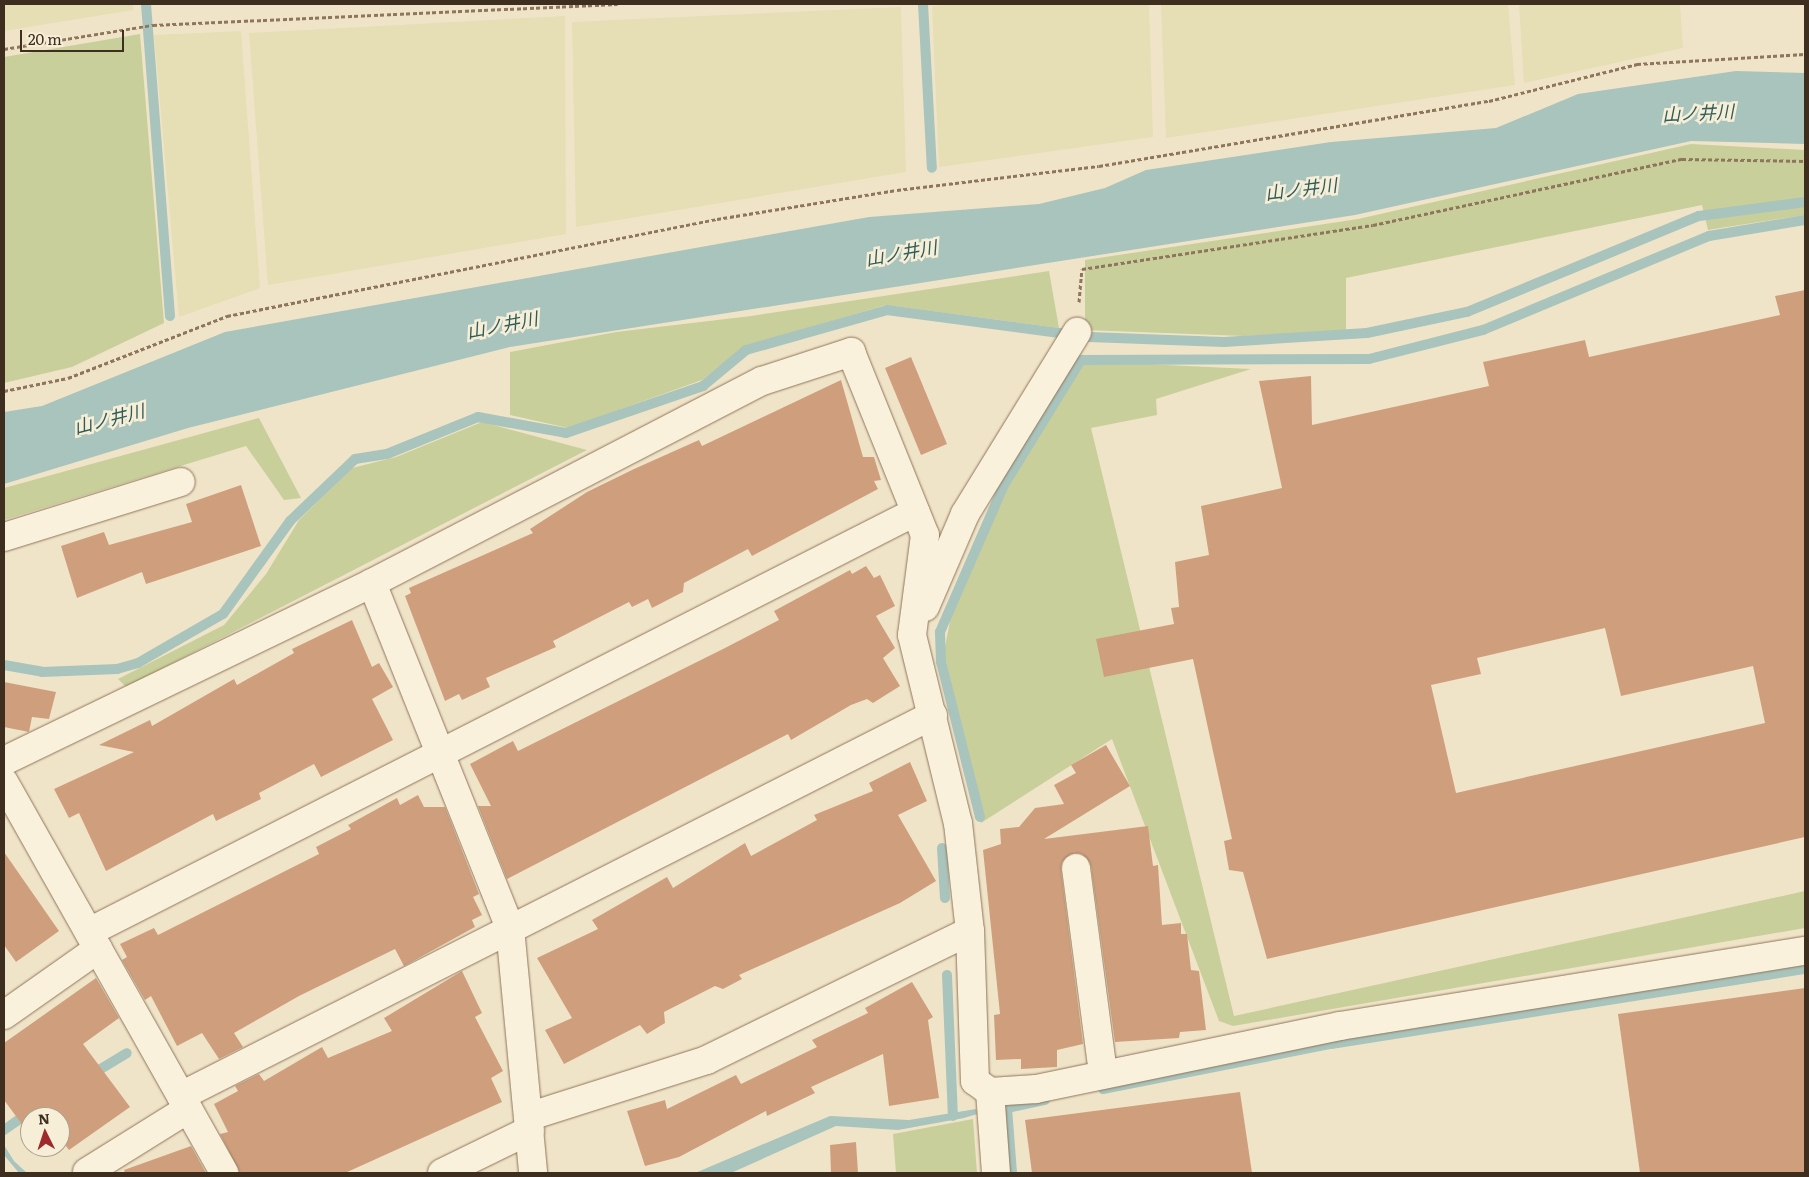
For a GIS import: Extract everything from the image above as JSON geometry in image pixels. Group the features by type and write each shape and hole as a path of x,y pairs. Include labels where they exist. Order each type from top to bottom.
{"street":[{"path":"912,636 965,514 1077,332"},
{"path":"4,762 372,583 762,381 851,352 925,535 912,636 933,715 958,823 970,931 975,1081 990,1092 1036,1089 1340,1026 1805,951"},
{"path":"4,537 181,482"},
{"path":"7,1006 93,941 437,756 915,512"},
{"path":"372,583 437,756 510,928 530,1123 533,1173"},
{"path":"87,1172 185,1103 510,928 933,715"},
{"path":"4,782 224,1173"},
{"path":"1076,868 1103,1074"},
{"path":"442,1173 530,1123 707,1060 970,931"},
{"path":"990,1092 996,1173"}],"path":[{"path":"4,49 153,24 618,4"},
{"path":"4,391 68,378 227,316 717,219 897,190 1099,166 1489,100 1637,64 1805,54"},
{"path":"1077,332 1082,269 1373,225 1682,158 1805,161"}],"shaded area":[{"path":"4,4 133,4 133,10 4,31"},
{"path":"951,4 1149,4 1153,137 939,167 932,6"},
{"path":"1161,4 1508,4 1515,85 1166,138"},
{"path":"1519,4 1680,4 1683,48 1524,83"},
{"path":"901,7 906,172 576,227 572,22"},
{"path":"565,16 566,234 268,285 249,33"},
{"path":"241,31 260,288 179,317 154,35"}],"green space":[{"path":"140,34 164,323 72,367 4,383 4,57"},
{"path":"1691,144 1805,150 1805,215 1708,230 1702,205 1346,278 1346,331 1243,336 1085,330 1085,260 1358,219"},
{"path":"1049,271 1059,328 886,305 746,346 702,380 568,428 510,415 510,352 616,332 751,316"},
{"path":"1083,361 1251,369 1156,399 1157,415 1091,428 1234,1016 1805,891 1805,928 1233,1026 1219,1021 1112,739 981,823 944,652 954,601 1012,476"},
{"path":"259,418 301,498 284,500 246,446 4,520 4,488"},
{"path":"482,422 587,450 126,687 118,679 224,625 266,574 299,520 352,468 396,457"},
{"path":"973,1119 977,1173 896,1173 893,1134"}],"water":[{"name":"山ノ井川","path":"1736,71 1805,73 1805,144 1691,141 1355,215 510,347 188,428 4,484 4,412 42,406 225,332 869,217 1039,204 1105,188 1146,170 1331,142 1496,128 1578,94"},
{"path":"976,1109 977,1114 964,1118 898,1130 836,1126 731,1173 695,1173 830,1116 909,1120"},
{"path":"4,1145 14,1161 27,1173 19,1173 4,1155"}],"building":[{"path":"1805,290 1805,837 1267,959 1243,872 1229,870 1224,841 1232,839 1193,659 1104,677 1096,639 1174,624 1171,608 1179,607 1175,562 1209,555 1201,506 1282,488 1259,381 1311,376 1312,425 1489,386 1483,362 1585,340 1589,357 1780,315 1775,296","holes":["1605,628 1621,696 1753,666 1765,723 1456,793 1431,685 1481,674 1477,658"]},
{"path":"911,357 947,444 921,455 885,368"},
{"path":"841,380 863,457 874,457 881,480 874,481 878,489 752,556 748,549 684,583 683,592 652,608 648,599 632,607 629,602 553,641 556,647 486,678 490,687 462,700 459,694 445,701 405,596 411,593 409,588 533,533 530,529 587,492 634,469 699,440 702,446"},
{"path":"241,485 261,546 146,584 142,572 77,598 61,546 104,532 109,545 192,522 186,504"},
{"path":"866,566 874,578 880,575 895,606 876,616 895,648 883,658 900,686 873,703 867,699 851,705 791,740 788,734 507,879 478,806 491,806 470,764 513,741 518,751 723,649 779,620 774,611 850,570 852,574"},
{"path":"352,620 372,667 379,663 393,687 372,699 393,740 321,777 314,764 259,793 261,799 216,821 213,814 106,871 79,813 69,818 54,789 134,752 99,745 150,720 152,726 234,679 237,685 294,653 292,649"},
{"path":"4,682 56,692 49,719 32,717 29,732 4,727"},
{"path":"1106,745 1130,786 1044,839 1148,826 1153,866 1158,865 1162,925 1181,923 1181,934 1187,934 1191,970 1199,971 1206,1030 1180,1032 1179,1038 1115,1042 1091,866 1082,854 1074,853 1062,862 1061,870 1083,1044 1057,1050 1057,1067 1021,1069 1021,1059 996,1060 994,1015 1000,1014 983,850 1001,844 1000,829 1019,827 1035,808 1064,804 1054,785 1076,773 1071,765"},
{"path":"910,762 927,801 898,815 936,881 900,903 739,975 742,979 723,989 715,986 664,1012 665,1023 647,1034 640,1025 564,1064 545,1030 572,1018 537,958 598,929 592,920 667,877 673,888 745,843 751,856 817,820 814,815 873,791 869,783"},
{"path":"418,795 424,807 445,807 479,894 473,897 482,915 472,920 475,927 404,966 395,949 299,996 234,1033 243,1047 219,1059 202,1033 177,1046 151,996 145,1000 122,960 127,957 120,944 154,928 158,935 319,854 316,847 351,829 348,825 397,798 400,805"},
{"path":"4,852 59,931 16,962 4,945"},
{"path":"462,971 482,1013 475,1017 503,1071 491,1078 502,1102 345,1173 240,1173 220,1134 228,1132 214,1104 238,1091 235,1086 259,1074 264,1081 322,1047 328,1058 392,1031 384,1018"},
{"path":"96,978 119,1018 83,1044 130,1107 70,1149 70,1107 20,1107 20,1122 4,1100 4,1043"},
{"path":"912,982 933,1017 928,1020 939,1098 889,1106 883,1054 811,1087 815,1093 767,1116 766,1111 679,1157 645,1166 627,1111 665,1100 667,1109 736,1075 741,1084 817,1047 812,1040 868,1013 865,1008"},
{"path":"1805,988 1805,1173 1640,1173 1618,1014"},
{"path":"1240,1092 1252,1173 1032,1173 1025,1120"},
{"path":"856,1142 858,1173 831,1173 830,1145"},
{"path":"191,1146 206,1173 125,1173 124,1170"}],"waterway":[{"path":"146,4 170,316"},
{"path":"923,4 932,168"},
{"path":"4,665 42,672 117,669 138,663 223,614 290,521 355,459 387,454 478,417 566,433 703,386 746,350 887,310 1089,337 1224,342 1367,333 1467,312 1699,216 1805,202"},
{"path":"980,817 941,662 940,632 1004,485 1081,360 1369,359 1483,330 1709,236 1805,220"},
{"path":"942,848 945,898"},
{"path":"1103,1089 1331,1044 1805,969"},
{"path":"947,975 953,1116"},
{"path":"89,1076 127,1053"},
{"path":"1012,1173 1007,1108 1045,1100"},
{"path":"4,1130 20,1119"}]}
